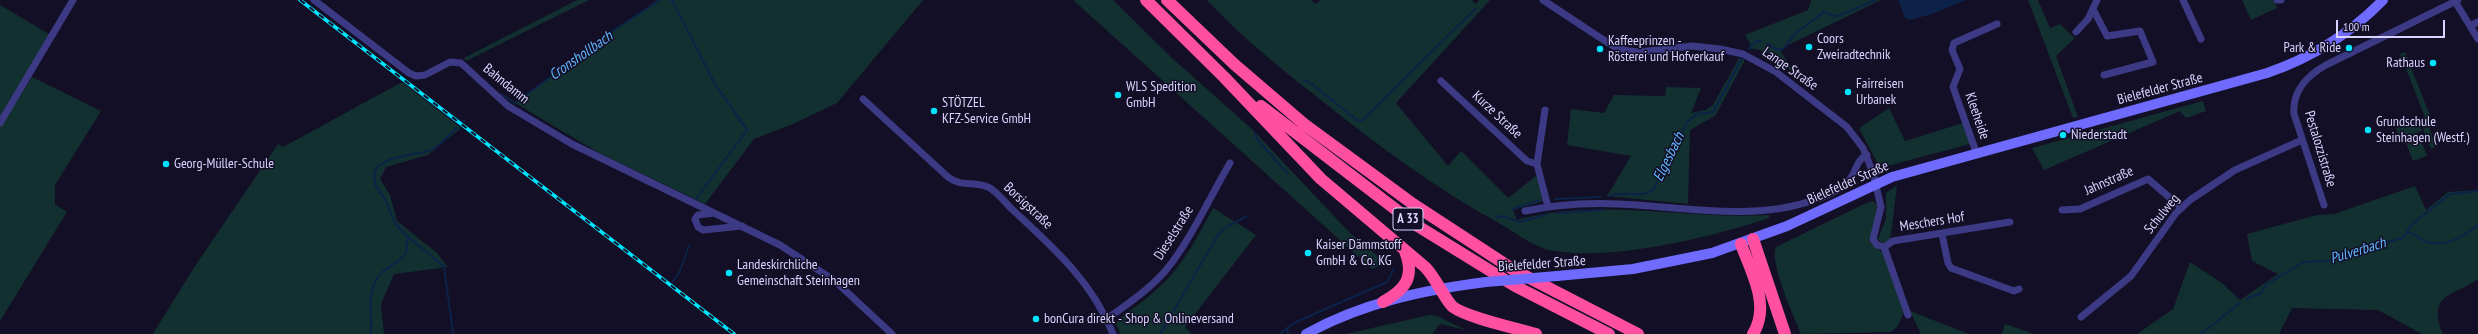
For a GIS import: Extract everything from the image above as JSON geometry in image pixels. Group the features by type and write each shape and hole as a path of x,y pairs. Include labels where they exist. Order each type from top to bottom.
{"highway":[{"name":"A 33","path":"1146,0 1224,77 1319,153 1416,225 1509,283 1609,334"},
{"name":"A 33","path":"1167,0 1234,64 1304,124 1413,204 1514,270 1638,334"},
{"path":"1224,77 1340,198 1429,271 1442,288 1449,302 1458,310 1536,334"},
{"path":"1753,239 1785,334"},
{"path":"1741,244 1760,299 1759,320 1753,334"},
{"path":"1383,302 1401,291 1407,282 1409,269 1405,251"}],"main road":[{"name":"Bielefelder Straße","path":"1306,334 1341,317 1383,302 1442,288 1486,282 1655,266 1699,256 1741,244 1787,226 1876,183 1976,152 2218,88 2290,65 2313,54 2336,39 2383,0"}],"street":[{"path":"0,123 73,0"},
{"name":"Bahndamm","path":"314,0 409,73 416,76 426,75 450,62 461,63 508,106 572,144 780,245 835,281 892,334"},
{"name":"Lange Straße","path":"1543,0 1604,40 1628,51 1640,52 1692,46 1732,51 1755,59 1776,72 1846,127 1859,140 1867,155 1876,183"},
{"path":"2076,32 2088,19 2097,0"},
{"path":"2183,0 2201,39"},
{"path":"2456,1 2478,39"},
{"name":"Pestalozzistraße","path":"2324,205 2302,140 2294,107 2300,88 2311,74 2456,1"},
{"path":"2093,9 2107,36 2140,31 2153,62 2104,75"},
{"path":"2470,26 2478,22"},
{"name":"Kleeheide","path":"1976,152 1953,87 1960,69 1952,50 1954,43 1997,24"},
{"name":"Kurze Straße","path":"1441,81 1527,161 1537,164"},
{"name":"Borsigstraße","path":"863,99 955,183 988,187 1047,241 1077,273 1100,304 1112,334"},
{"path":"1546,110 1537,164 1548,207"},
{"name":"Schulweg","path":"2081,317 2131,276 2182,208 2198,193 2235,170 2302,140"},
{"name":"Bielefelder Straße","path":"1525,211 1548,207 1620,204 1728,212 1789,207 1814,200 1837,190 1851,178 1860,160 1867,155"},
{"name":"Dieselstraße","path":"1107,319 1153,283 1166,270 1178,254 1230,163"},
{"name":"Jahnstraße","path":"2062,210 2080,209 2148,179 2182,208"},
{"name":"Meschers Hof","path":"1876,183 1881,212 1873,239 1877,246 1884,247 1893,241 2010,222"},
{"path":"714,213 698,215 696,220 698,227 704,230 742,226"},
{"path":"1942,234 1948,263 1951,268 2014,291 2020,289"},
{"path":"1884,247 1908,315"}],"green space":[{"path":"577,0 589,0 466,61 464,58"},
{"path":"657,0 923,0 837,103 793,124 754,139 705,204 599,153 515,103"},
{"path":"1073,0 1113,0 1172,58 1252,129 1349,232 1386,263 1372,269"},
{"path":"1207,0 1311,0 1315,4 1321,0 1472,0 1476,4 1479,0 1490,0 1396,103 1448,166 1461,151 1508,198 1537,175 1544,201 1513,210 1517,220 1548,213 1580,210 1643,211 1737,216 1769,215 1769,218 1720,233 1633,250 1605,253 1578,253 1547,250 1527,241 1478,211 1430,181 1384,149 1274,63 1246,39"},
{"path":"1811,0 1881,0 1782,48 1781,52 1796,76 1775,57 1762,51 1749,49 1750,43 1745,35 1808,10"},
{"path":"2028,0 2038,0 2050,28 2060,24 2075,38 2056,56 2078,117 2073,118"},
{"path":"2242,0 2273,0 2277,8 2251,20"},
{"path":"0,5 49,34 0,117"},
{"path":"2405,52 2433,123 2428,125 2436,146 2431,149 2419,119 2425,117 2400,54"},
{"path":"1739,58 1745,60 1715,116 1690,130 1688,204 1607,196 1631,156 1567,145 1571,109 1604,113 1614,95 1665,96 1666,87 1701,88 1691,113 1706,110 1713,105"},
{"path":"32,77 101,111 55,185 55,204 67,212 0,321 0,127"},
{"path":"402,82 461,128 428,155 386,167 380,179 390,195 397,221 437,253 448,267 394,274 381,304 384,334 153,334 193,269 278,144 283,147"},
{"path":"2203,101 2206,111 2186,118 2180,111 2044,170 2032,148"},
{"path":"1889,108 1905,141 1963,123 1970,144 1880,168 1859,128"},
{"path":"2417,120 2422,131 2400,140 2396,128"},
{"path":"2419,135 2427,156 2413,161 2405,140"},
{"path":"1897,185 1890,239 1882,243 1878,239 1886,219 1886,193"},
{"path":"2415,186 2426,210 2448,192 2478,190 2478,279 2452,293 2441,303 2438,310 2439,321 2443,334 2422,334 2378,310 2292,308 2279,334 2137,334 2173,309 2190,262 2222,283 2240,300 2278,274 2252,261 2247,234 2317,215 2334,214"},
{"path":"1873,201 1877,205 1877,212 1870,242 1883,253 1904,312 1898,326 1891,332 1801,334 1779,277 1776,265 1776,247"},
{"path":"1213,208 1256,235 1185,327 1192,334 1120,334 1116,323 1118,320 1153,293 1172,274 1189,250"},
{"path":"1910,311 1969,334 1921,334"},
{"path":"1429,315 1437,316 1466,330 1440,324 1432,334 1346,334"},
{"path":"2005,324 2032,333 2032,334 2002,334"}],"water":[{"path":"1898,0 1966,0 1932,14 1910,20 1905,18"}],"waterway":[{"name":"Cronshollbach","path":"501,94 515,103 614,30 660,0"},
{"name":"Elgesbach","path":"1767,43 1775,49 1783,49 1796,33 1824,12 1838,16 1876,0"},
{"path":"673,2 715,84 747,130 696,199"},
{"path":"1304,81 1308,81 1358,121 1363,120 1475,9"},
{"name":"Elgesbach","path":"1748,49 1756,41 1761,41"},
{"name":"Elgesbach","path":"1610,196 1615,194 1639,194 1649,192 1654,189 1687,122 1697,114 1713,112 1742,58"},
{"name":"Cronshollbach","path":"371,334 370,301 375,282 378,276 404,256 406,253 408,237 395,223 385,199 376,186 374,176 377,169 383,163 402,156 428,151 439,144 457,128"},
{"path":"1255,133 1256,138 1288,174"},
{"name":"Pulverbach","path":"2246,299 2261,293 2266,285 2303,262 2329,261 2404,237 2411,225 2450,194 2478,191"},
{"path":"1555,199 1601,197"},
{"path":"1513,209 1540,200"},
{"path":"1557,213 1603,210"},
{"path":"1497,217 1502,216 1520,222 1545,215"},
{"path":"1160,334 1218,235 1223,229 1247,216"},
{"name":"Pulverbach","path":"2407,232 2426,242 2441,243 2454,240 2478,225"},
{"path":"408,237 444,266 453,334"},
{"path":"673,281 679,273 689,246"},
{"path":"1288,333 1287,328 1296,322 1387,282 1394,269"},
{"name":"Pulverbach","path":"2201,334 2240,303"},
{"path":"1280,334 1286,329"}],"railway":[{"path":"300,0 734,334"}],"place":[{"name":"Coors Zweiradtechnik","path":"1809,47"},
{"name":"Park & Ride","path":"2349,48"},
{"name":"Kaffeeprinzen - Rösterei und Hofverkauf","path":"1600,49"},
{"name":"Rathaus","path":"2433,63"},
{"name":"Fairreisen Urbanek","path":"1848,92"},
{"name":"WLS Spedition GmbH","path":"1118,95"},
{"name":"STÖTZEL KFZ-Service GmbH","path":"934,111"},
{"name":"Grundschule Steinhagen (Westf.)","path":"2368,130"},
{"name":"Niederstadt","path":"2063,135"},
{"name":"Georg-Müller-Schule","path":"166,164"},
{"name":"Kaiser Dämmstoff GmbH & Co. KG","path":"1308,253"},
{"name":"Landeskirchliche Gemeinschaft Steinhagen","path":"729,273"},
{"name":"bonCura direkt - Shop & Onlineversand","path":"1036,319"}]}
